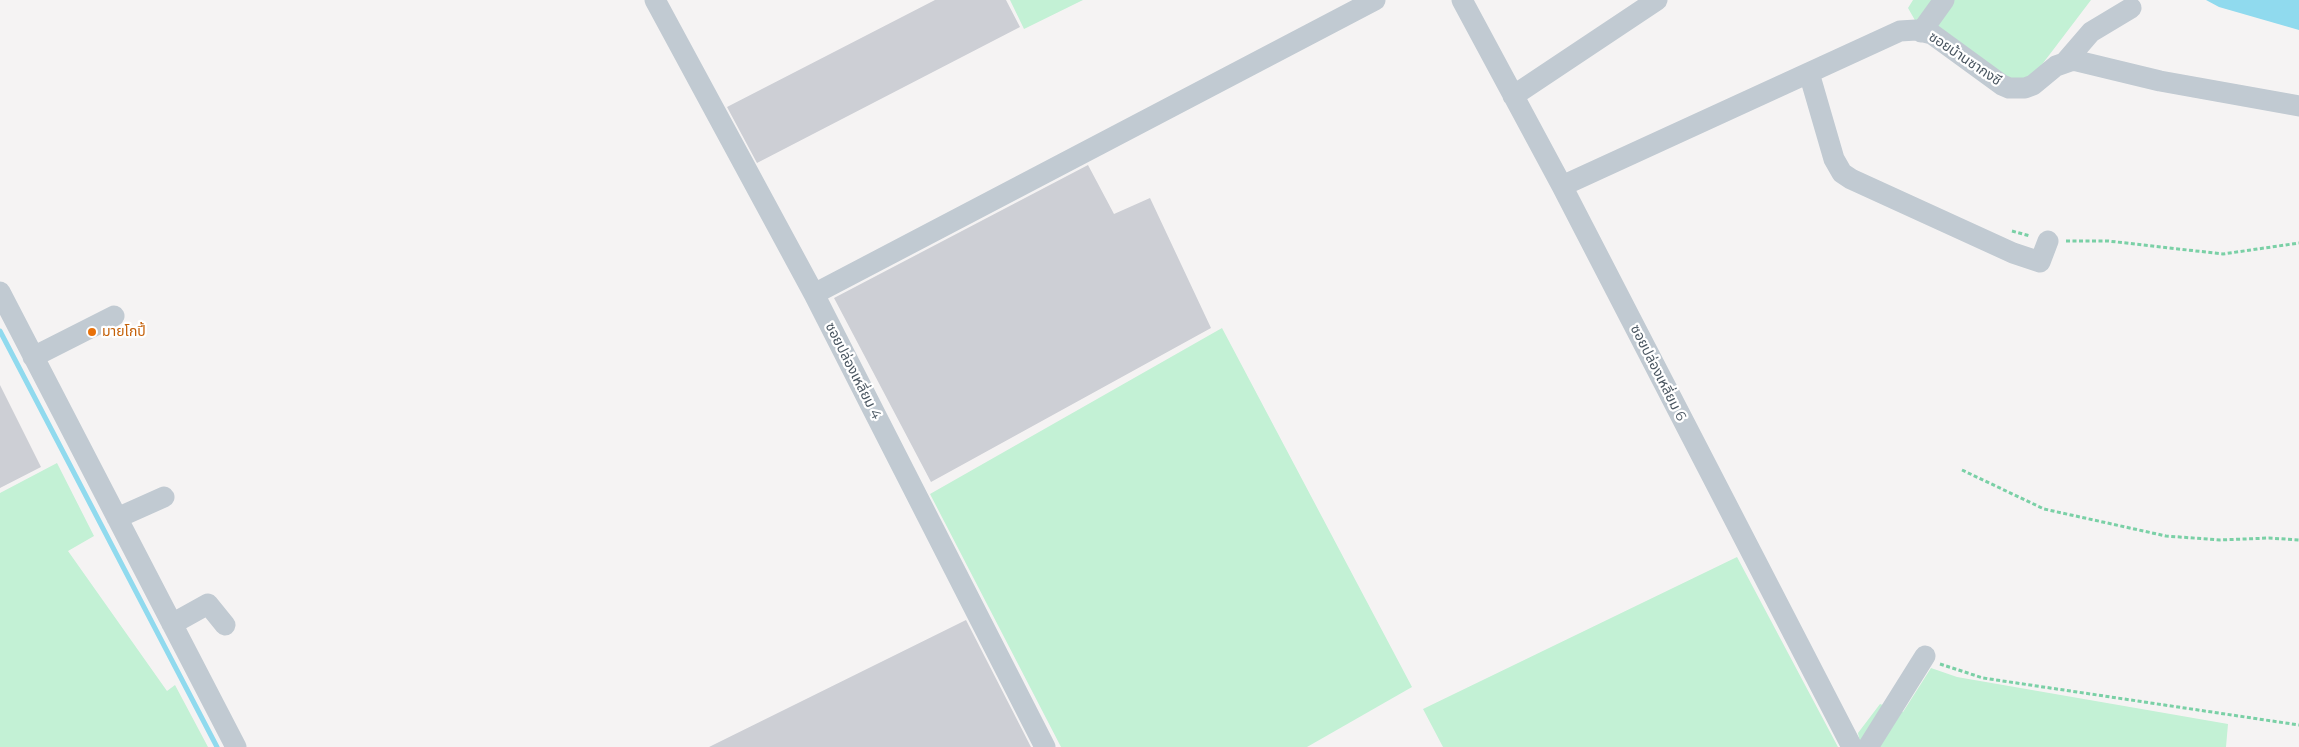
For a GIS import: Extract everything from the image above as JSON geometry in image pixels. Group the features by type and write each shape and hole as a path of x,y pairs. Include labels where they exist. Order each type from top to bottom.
{"street":[{"name":"ซอยปล่องเหลี่ยม 4","path":"655,0 814,294 1045,747"},
{"path":"814,294 1375,0"},
{"name":"ซอยปล่องเหลี่ยม 6","path":"1462,0 1562,186 1852,747"},
{"path":"1513,96 1657,0"},
{"path":"1921,32 1944,0"},
{"name":"ซอยบ้านซากงซี","path":"1562,186 1900,31 1932,34 2002,85 2009,88 2025,88 2033,86 2056,66 2066,61 2091,32 2131,8"},
{"path":"2066,61 2079,62 2160,81 2299,106"},
{"path":"1809,73 1834,159 1842,173 1851,179 2013,252 2040,262 2048,241"},
{"path":"0,292 236,747"},
{"path":"34,357 114,316"},
{"path":"117,518 152,502"},
{"path":"172,624 208,604 225,624"},
{"path":"1868,747 1923,660"}],"path":[{"path":"2011,230 2048,241 2108,241 2223,254 2299,243"},
{"path":"1962,470 2044,509 2166,536 2220,540 2269,538 2299,540"},
{"path":"1923,660 1983,678 2299,725"}],"green space":[{"path":"1010,0 1083,0 1024,29"},
{"path":"1913,0 2091,0 2031,79 2018,85 1916,22 1908,8"},
{"path":"1222,328 1412,687 1307,747 1061,747 930,494"},
{"path":"57,463 94,536 68,551 167,691 175,685 208,747 0,747 0,493"},
{"path":"1737,557 1838,747 1443,747 1423,709"},
{"path":"1931,668 1957,677 2228,724 2226,747 1861,747 1858,733 1880,704 1903,712"}],"water":[{"path":"2206,0 2299,0 2299,30 2219,7"}],"building":[{"path":"935,0 1006,0 1020,27 757,163 727,107"},
{"path":"1088,165 1114,214 1150,198 1211,328 931,482 834,298"},
{"path":"0,385 41,467 0,488"},
{"path":"966,620 1031,747 709,747"}],"waterway":[{"path":"0,331 217,747"}],"place":[{"name":"มายโกปี้","path":"92,332"}]}
